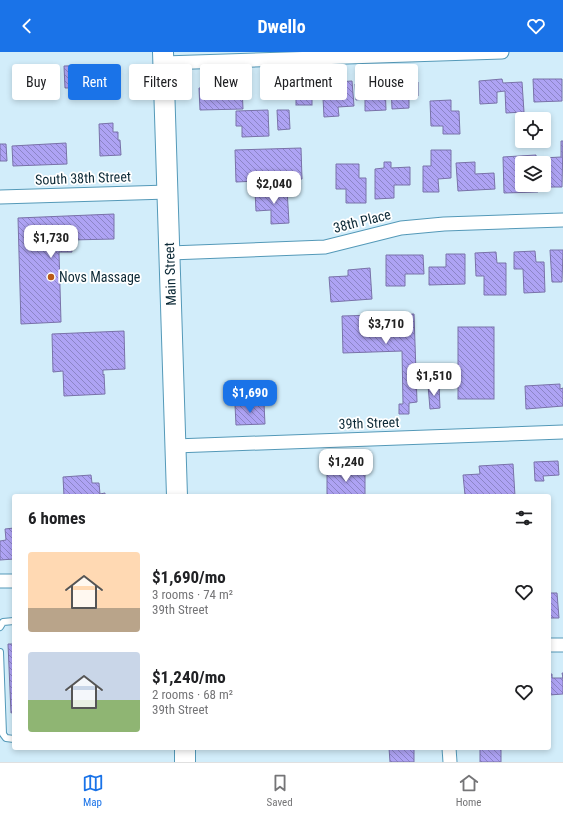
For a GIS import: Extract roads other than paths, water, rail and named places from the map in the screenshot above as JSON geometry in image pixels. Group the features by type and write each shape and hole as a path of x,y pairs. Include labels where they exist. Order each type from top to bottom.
{"main road":[{"name":"Main Street","path":"164,57 177,494"},
{"path":"185,750 185,762"}],"street":[{"path":"164,57 502,52"},
{"name":"South 38th Street","path":"0,197 168,192"},
{"name":"38th Place","path":"170,253 325,247 400,228 444,224 563,220"},
{"name":"39th Street","path":"175,446 563,432"},
{"path":"0,581 12,581"},
{"path":"551,645 563,644"},
{"path":"449,750 450,762"}],"lane":[{"path":"0,627 3,622 12,621"},
{"path":"0,652 3,734 6,738 12,739"}],"place":[{"name":"Novs Massage","path":"51,277"}]}
